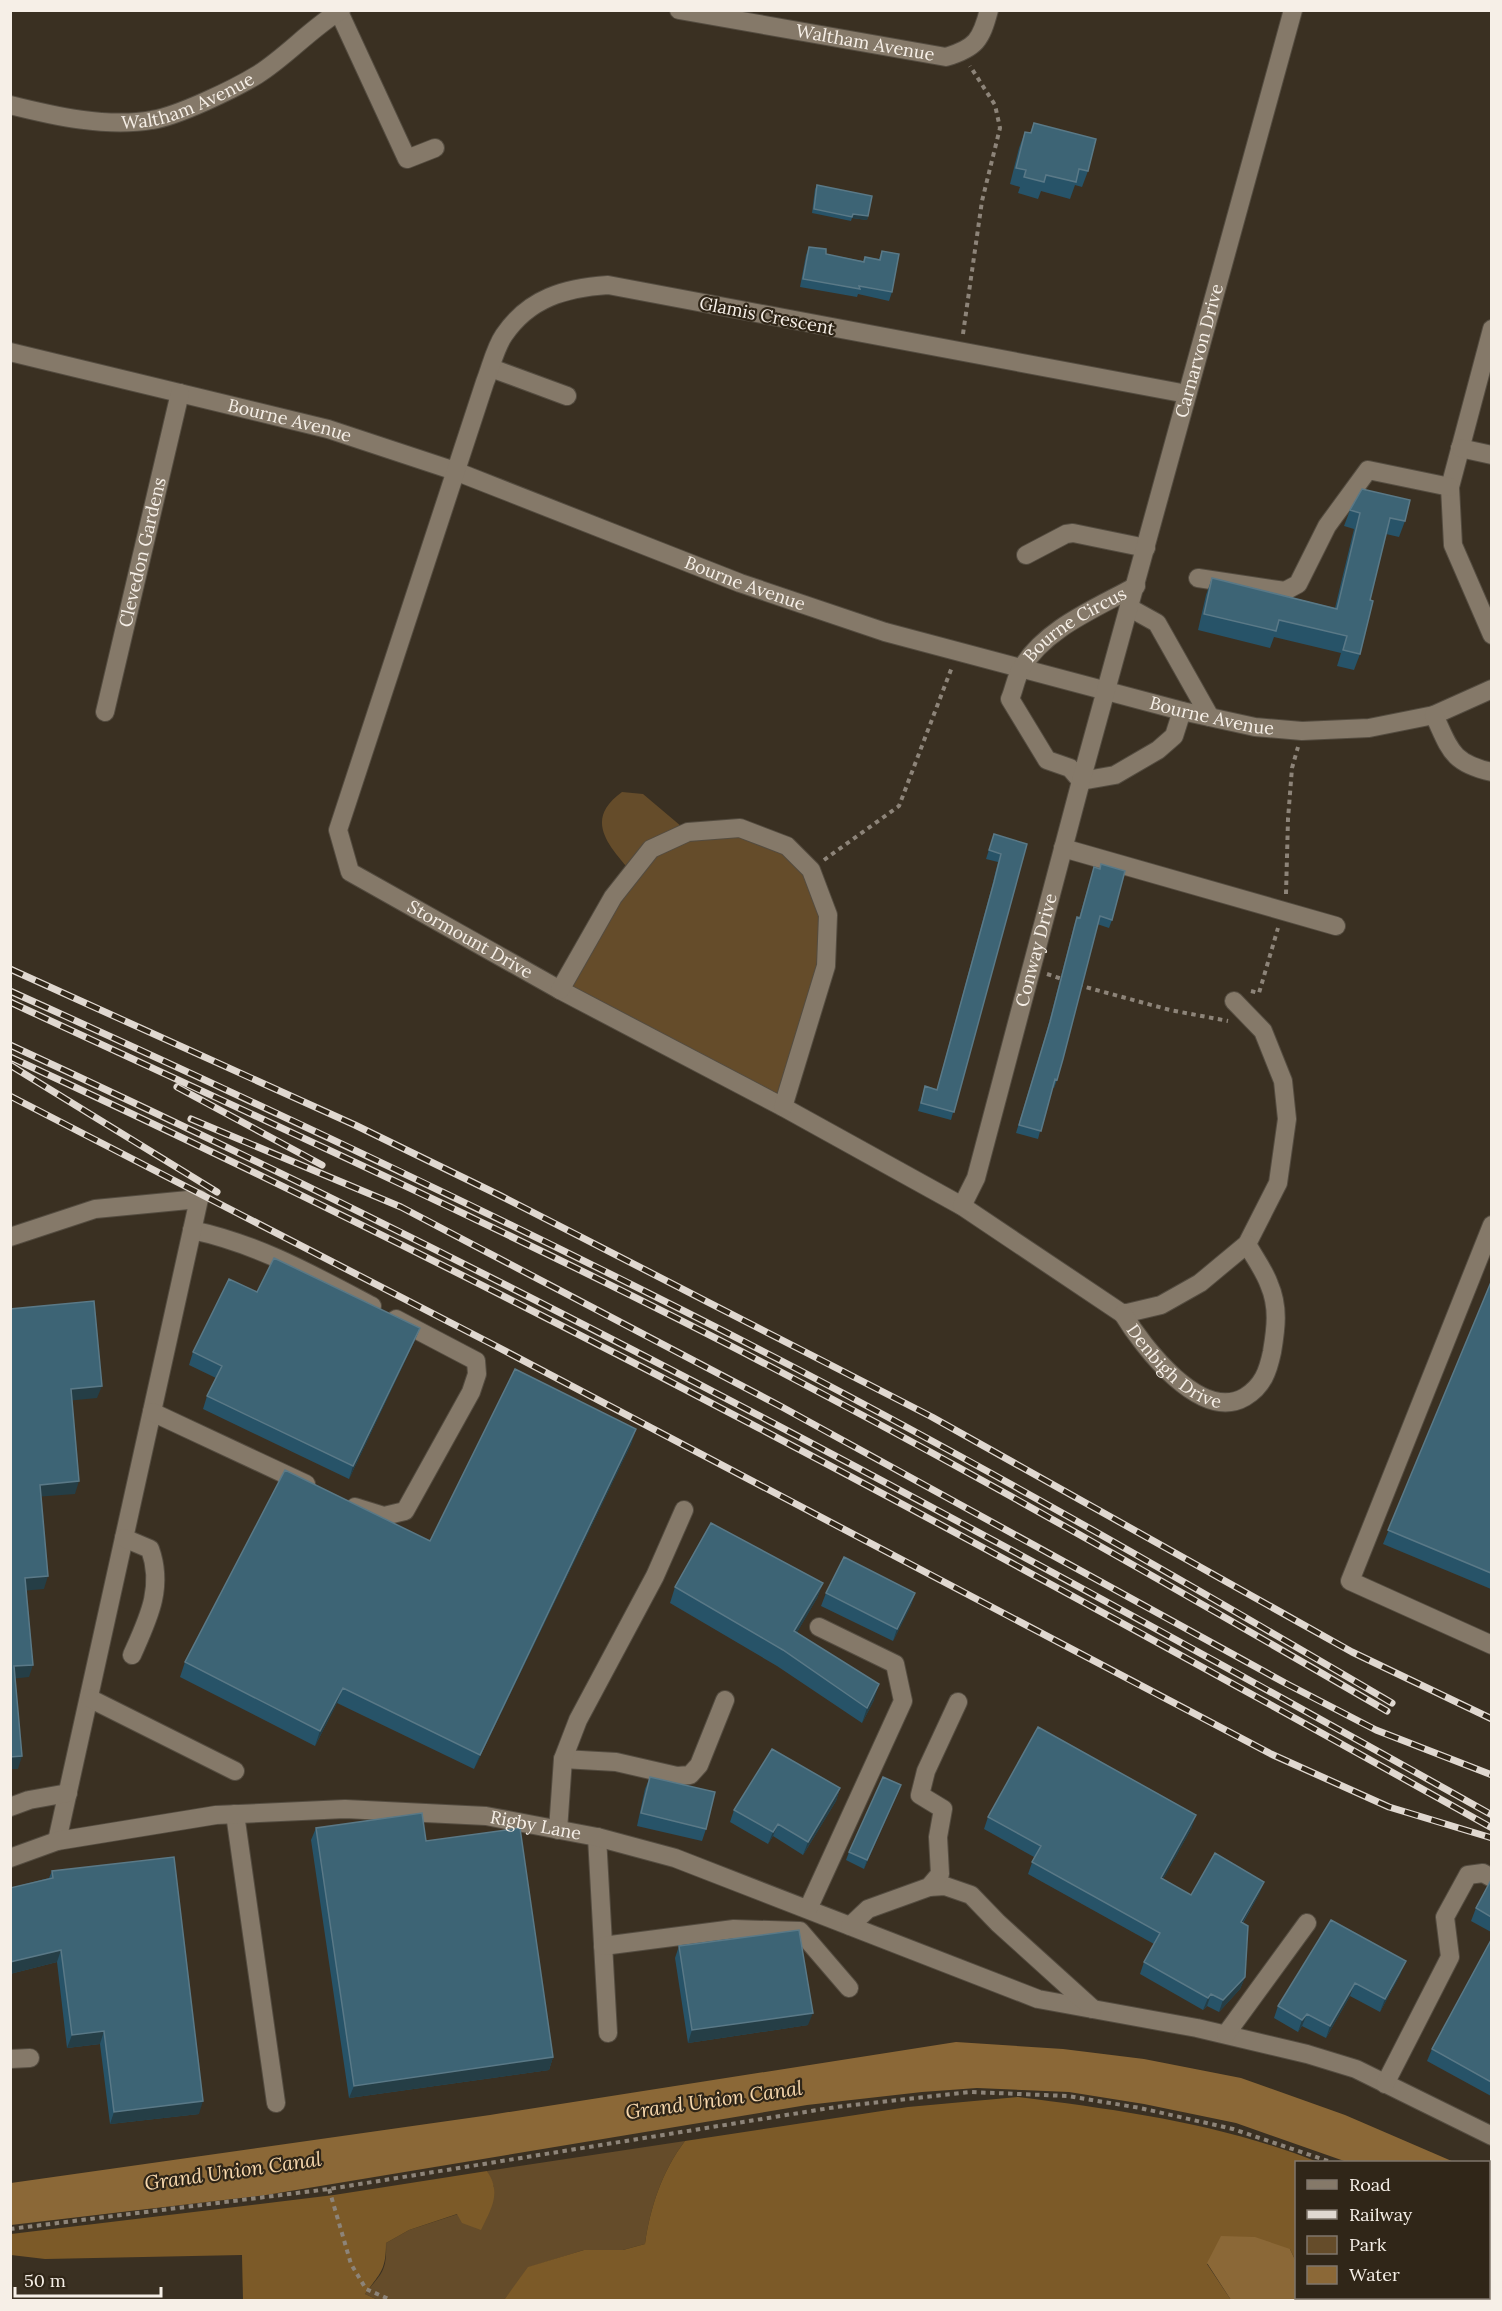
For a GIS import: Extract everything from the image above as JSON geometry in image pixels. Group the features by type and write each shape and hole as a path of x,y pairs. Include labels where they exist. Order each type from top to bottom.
{"street":[{"name":"Waltham Avenue","path":"680,10 946,57 969,50"},
{"path":"969,50 983,32 989,10"},
{"name":"Carnarvon Drive","path":"1106,693 1293,10"},
{"name":"Waltham Avenue","path":"10,105 98,121 152,120 208,100 258,74 301,38 340,11"},
{"path":"340,11 407,159 435,148"},
{"name":"Glamis Crescent","path":"455,471 503,336 523,313 547,297 574,287 608,285 1187,394"},
{"path":"1491,329 1450,487 1453,545 1491,635"},
{"name":"Bourne Avenue","path":"10,352 328,429 455,471 740,583 885,632 1106,693 1182,711 1255,727 1302,731 1369,728 1434,715 1491,689"},
{"path":"491,368 567,396"},
{"name":"Clevedon Gardens","path":"105,712 180,393"},
{"path":"1461,448 1491,455"},
{"path":"1198,578 1285,591 1298,584 1328,525 1368,470 1450,487"},
{"name":"Stormount Drive","path":"455,471 338,830 350,872 560,990 783,1107 962,1206"},
{"path":"1026,555 1066,534 1073,533 1146,548"},
{"name":"Bourne Circus","path":"1081,782 1070,768 1047,760 1010,699 1020,670 1037,648 1058,631 1136,586"},
{"path":"1130,609 1157,623 1210,717"},
{"name":"Conway Drive","path":"962,1206 976,1178 1106,693"},
{"path":"1081,782 1115,775 1158,750 1174,736 1182,711"},
{"path":"1434,715 1452,752 1464,764 1491,772"},
{"path":"560,990 613,897 651,849 688,832 740,828 788,846 811,870 828,915 826,966 783,1107"},
{"path":"1063,848 1336,926"},
{"name":"Denbigh Drive","path":"1123,1314 1161,1305 1190,1289 1247,1244 1278,1183 1287,1119 1283,1081 1263,1031 1234,1001"},
{"path":"10,1237 95,1209 199,1199 57,1841"},
{"name":"Denbigh Drive","path":"962,1206 1123,1314 1139,1342 1163,1368 1185,1386 1216,1402 1240,1400 1257,1390 1269,1370 1277,1318 1270,1285 1247,1244"},
{"path":"1491,1225 1350,1581 1491,1645"},
{"path":"192,1230 230,1238 286,1260 476,1361 477,1374 471,1392 405,1511 384,1516 373,1514 342,1501"},
{"path":"152,1413 322,1491"},
{"path":"558,1830 563,1760 578,1720 655,1575 684,1510"},
{"path":"124,1538 150,1549 156,1575 153,1607 132,1655"},
{"path":"808,1909 903,1701 895,1664 819,1627"},
{"path":"89,1698 235,1771"},
{"path":"563,1760 616,1762 676,1776 690,1774 699,1765 726,1700"},
{"path":"929,1887 940,1875 938,1837 943,1809 920,1795 927,1771 958,1702"},
{"path":"10,1807 29,1800 68,1793"},
{"name":"Rigby Lane","path":"10,1858 57,1841 235,1814 345,1809 486,1816 597,1837 675,1858 1038,1999 1226,2034 1356,2069 1491,2136"},
{"path":"235,1814 276,2103"},
{"path":"597,1837 608,2033"},
{"path":"1385,2084 1450,1957 1445,1917 1468,1875 1483,1873 1491,1878"},
{"path":"850,1926 868,1909 929,1887 945,1886 971,1895 998,1923 1092,2009"},
{"path":"1226,2034 1307,1923"},
{"path":"603,1946 734,1929 800,1931 849,1988"},
{"path":"10,2059 30,2058"}],"path":[{"path":"960,351 982,201 1000,129 995,105 970,65 969,50"},
{"path":"811,870 899,807 958,653"},
{"path":"1031,969 1138,1002 1229,1021 1234,1001 1238,995 1248,990 1259,993 1283,911 1287,890 1288,819 1292,768 1302,731"},
{"path":"10,2229 329,2189 836,2107 970,2092 1068,2096 1140,2108 1233,2129 1325,2161"},
{"path":"329,2189 351,2264 366,2289 391,2301"}],"green space":[{"path":"622,792 643,794 688,832 740,828 787,846 828,915 826,966 783,1107 560,990 632,873 608,843 602,823 610,802"},
{"path":"685,2141 658,2190 645,2244 623,2250 584,2250 530,2267 504,2300 378,2300 365,2294 382,2272 386,2243 409,2230 458,2214 494,2187 487,2171"}],"shaded area":[{"path":"1018,2097 1095,2107 1208,2128 1315,2161 1295,2161 1295,2260 1290,2249 1207,2264 1231,2300 504,2300 528,2267 584,2250 623,2250 645,2244 658,2190 685,2141 908,2107"},
{"path":"487,2171 494,2187 494,2194 491,2208 481,2230 462,2223 457,2214 409,2230 386,2243 383,2266 365,2294 378,2300 243,2300 242,2255 45,2259 11,2255 11,2234 334,2195"},
{"path":"1490,2232 1492,2233 1491,2300 1356,2299 1490,2299"}],"water":[{"name":"Grand Union Canal","path":"956,2042 1063,2049 1144,2059 1241,2078 1345,2115 1452,2161 1344,2161 1236,2123 1144,2104 1069,2092 977,2088 807,2105 266,2195 11,2225 11,2183 490,2115"},
{"path":"1221,2236 1255,2237 1290,2249 1295,2260 1295,2299 1360,2300 1231,2300 1207,2263"}],"building":[{"path":"1034,123 1096,139 1088,171 1079,169 1076,182 1046,175 1044,182 1024,177 1026,170 1016,168 1025,132 1031,133"},
{"path":"817,185 872,196 868,216 853,214 852,217 814,209"},
{"path":"809,247 826,249 826,254 864,262 865,257 880,260 882,251 899,254 892,292 803,279"},
{"path":"1362,489 1410,500 1405,521 1390,518 1370,600 1373,601 1360,654 1343,650 1347,636 1279,620 1276,631 1204,614 1212,578 1337,609 1360,513 1350,510"},
{"path":"994,834 1027,844 954,1112 921,1103 925,1086 937,1090 994,882 1001,854 989,850"},
{"path":"1101,864 1125,871 1112,920 1100,916 1063,1059 1057,1080 1055,1079 1041,1131 1019,1125 1050,1022 1077,917 1080,918 1094,867 1100,869"},
{"path":"274,1258 420,1328 353,1466 207,1396 222,1366 193,1352 229,1279 257,1292"},
{"path":"1491,1282 1491,1573 1388,1530"},
{"path":"94,1301 102,1386 71,1389 79,1481 40,1485 48,1576 25,1578 33,1665 14,1666 22,1756 10,1757 10,1309"},
{"path":"515,1369 636,1429 480,1755 343,1688 320,1731 185,1662 285,1470 430,1541"},
{"path":"711,1523 823,1583 794,1631 879,1684 867,1708 783,1650 675,1587"},
{"path":"844,1557 915,1593 897,1629 826,1593"},
{"path":"1038,1727 1196,1815 1161,1878 1191,1895 1215,1853 1264,1882 1241,1922 1248,1926 1245,1977 1223,2000 1211,1994 1208,1998 1144,1962 1160,1933 1032,1862 1041,1846 988,1817"},
{"path":"772,1749 840,1788 808,1842 778,1824 773,1832 734,1810"},
{"path":"650,1777 715,1792 706,1829 641,1813"},
{"path":"883,1777 901,1785 867,1860 849,1852"},
{"path":"422,1813 426,1841 520,1828 553,2057 354,2086 316,1828"},
{"path":"174,1857 203,2101 114,2112 104,2031 72,2035 61,1950 10,1962 10,1888 53,1878 52,1871"},
{"path":"1491,1880 1491,1917 1476,1908"},
{"path":"1331,1920 1406,1961 1385,1999 1355,1983 1330,2026 1307,2014 1302,2020 1278,2006"},
{"path":"799,1930 813,2013 692,2030 679,1946"},
{"path":"1491,1940 1491,2082 1432,2049"}],"railway":[{"path":"10,969 355,1125 501,1196 932,1417 1352,1652 1492,1719"},
{"path":"10,991 407,1175 702,1320 949,1450 1392,1703"},
{"path":"10,1002 406,1186 699,1330 1019,1501 1387,1711"},
{"path":"10,1045 387,1225 758,1415 1127,1613 1492,1815"},
{"path":"10,1057 387,1238 758,1428 1127,1626 1492,1828"},
{"path":"10,1065 217,1192"},
{"path":"177,1087 322,1165"},
{"path":"10,1096 490,1343 1271,1754 1389,1807 1492,1838"},
{"path":"191,1119 401,1207 782,1407 1287,1684 1376,1730 1492,1775"}]}
